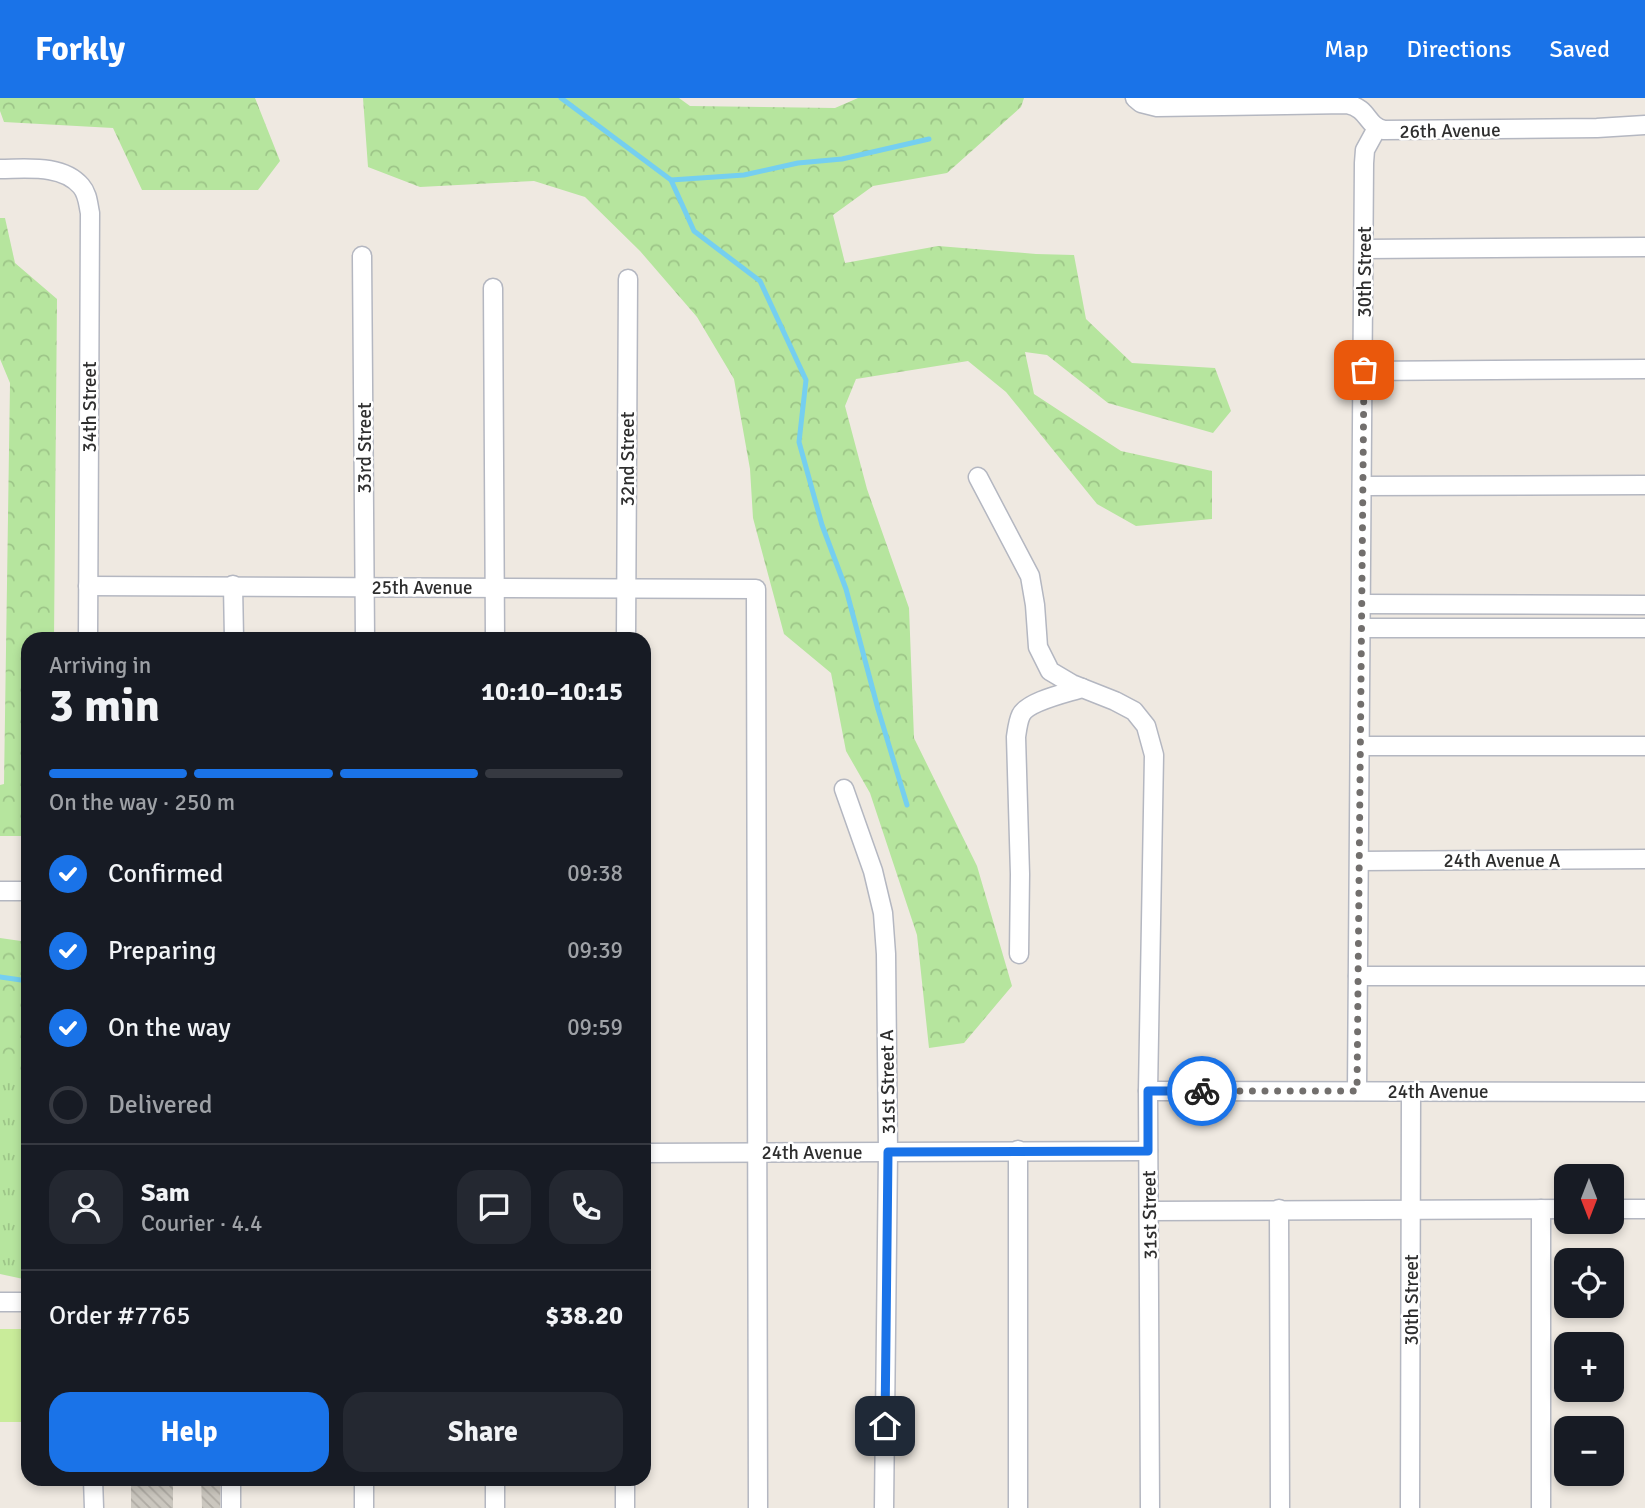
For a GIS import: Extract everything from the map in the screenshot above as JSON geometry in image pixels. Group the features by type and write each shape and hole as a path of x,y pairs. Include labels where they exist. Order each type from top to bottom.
{"street":[{"name":"26th Avenue","path":"1138,100 1157,107 1347,104 1362,109 1377,128 1393,130 1567,129 1645,125"},
{"name":"30th Street","path":"1357,1091 1364,163 1366,150 1377,128"},
{"name":"34th Street","path":"0,169 46,170 62,174 81,186 87,197 90,213 88,632"},
{"path":"1364,249 1645,247"},
{"name":"33rd Street","path":"362,256 365,632"},
{"name":"32nd Street","path":"626,632 628,279"},
{"path":"493,288 495,632"},
{"path":"1364,370 1645,369"},
{"name":"31st Street","path":"978,477 1030,576 1038,647 1050,671 1134,711 1146,726 1154,755 1148,1091 1150,1508"},
{"path":"1362,486 1645,485"},
{"path":"233,585 233,632"},
{"name":"25th Avenue","path":"88,586 756,589 757,1152"},
{"path":"1361,604 1645,605"},
{"path":"1361,628 1645,628"},
{"path":"1019,954 1020,874 1016,737 1020,716 1039,702 1082,688"},
{"path":"1360,746 1645,746"},
{"name":"31st Street A","path":"844,789 866,846 883,913 886,954 888,1152 884,1508"},
{"name":"24th Avenue A","path":"1360,861 1645,859"},
{"path":"0,891 21,891"},
{"path":"1358,976 1645,976"},
{"name":"24th Avenue","path":"1148,1091 1645,1092"},
{"name":"30th Street","path":"1410,1092 1410,1508"},
{"path":"1018,1150 1018,1508"},
{"name":"24th Avenue","path":"651,1153 1148,1151"},
{"path":"757,1152 758,1508"},
{"path":"1279,1209 1280,1508"},
{"path":"1541,1209 1541,1508"},
{"path":"1149,1211 1554,1209"},
{"path":"1624,1209 1645,1209"},
{"path":"0,1302 21,1303"},
{"path":"93,1486 94,1508"},
{"path":"231,1486 231,1508"},
{"path":"364,1486 364,1508"},
{"path":"495,1486 495,1508"},
{"path":"625,1486 625,1508"}],"green space":[{"path":"0,98 255,98 280,161 258,190 142,190 113,128 4,122 0,111"},
{"path":"363,98 679,98 690,106 835,108 858,98 1024,98 1021,107 947,173 873,186 833,215 845,263 938,246 1074,255 1086,319 1132,363 1215,368 1231,411 1213,433 1108,403 1047,355 1025,352 1034,394 1121,451 1212,471 1212,519 1136,526 1097,504 1006,392 968,361 856,379 845,406 867,489 909,608 914,738 977,866 1012,986 964,1043 929,1048 917,935 870,793 846,751 831,673 784,634 753,518 750,469 734,379 697,317 640,251 585,197 534,181 420,187 368,167"},
{"path":"0,218 5,218 15,263 57,299 54,632 21,632 21,836 0,836 0,785 4,784 10,383 0,359"},
{"path":"0,938 21,941 21,1072 0,1076"},
{"path":"0,1036 21,1037 21,1278 0,1274"},
{"path":"0,1329 21,1329 21,1422 0,1422"}],"building":[{"path":"131,1486 173,1486 173,1508 131,1508"},
{"path":"201,1486 220,1486 220,1508 202,1508"}],"waterway":[{"path":"561,98 671,180 694,231 760,281 806,380 799,442 822,525 846,589 907,805"},
{"path":"671,180 744,175 798,163 842,159 929,139"},
{"path":"0,977 21,980"}],"way so far":[{"path":"1202,1091 1357,1091 1364,370"}],"route":[{"path":"885,1426 888,1152 1148,1151 1148,1091 1202,1091"}]}
